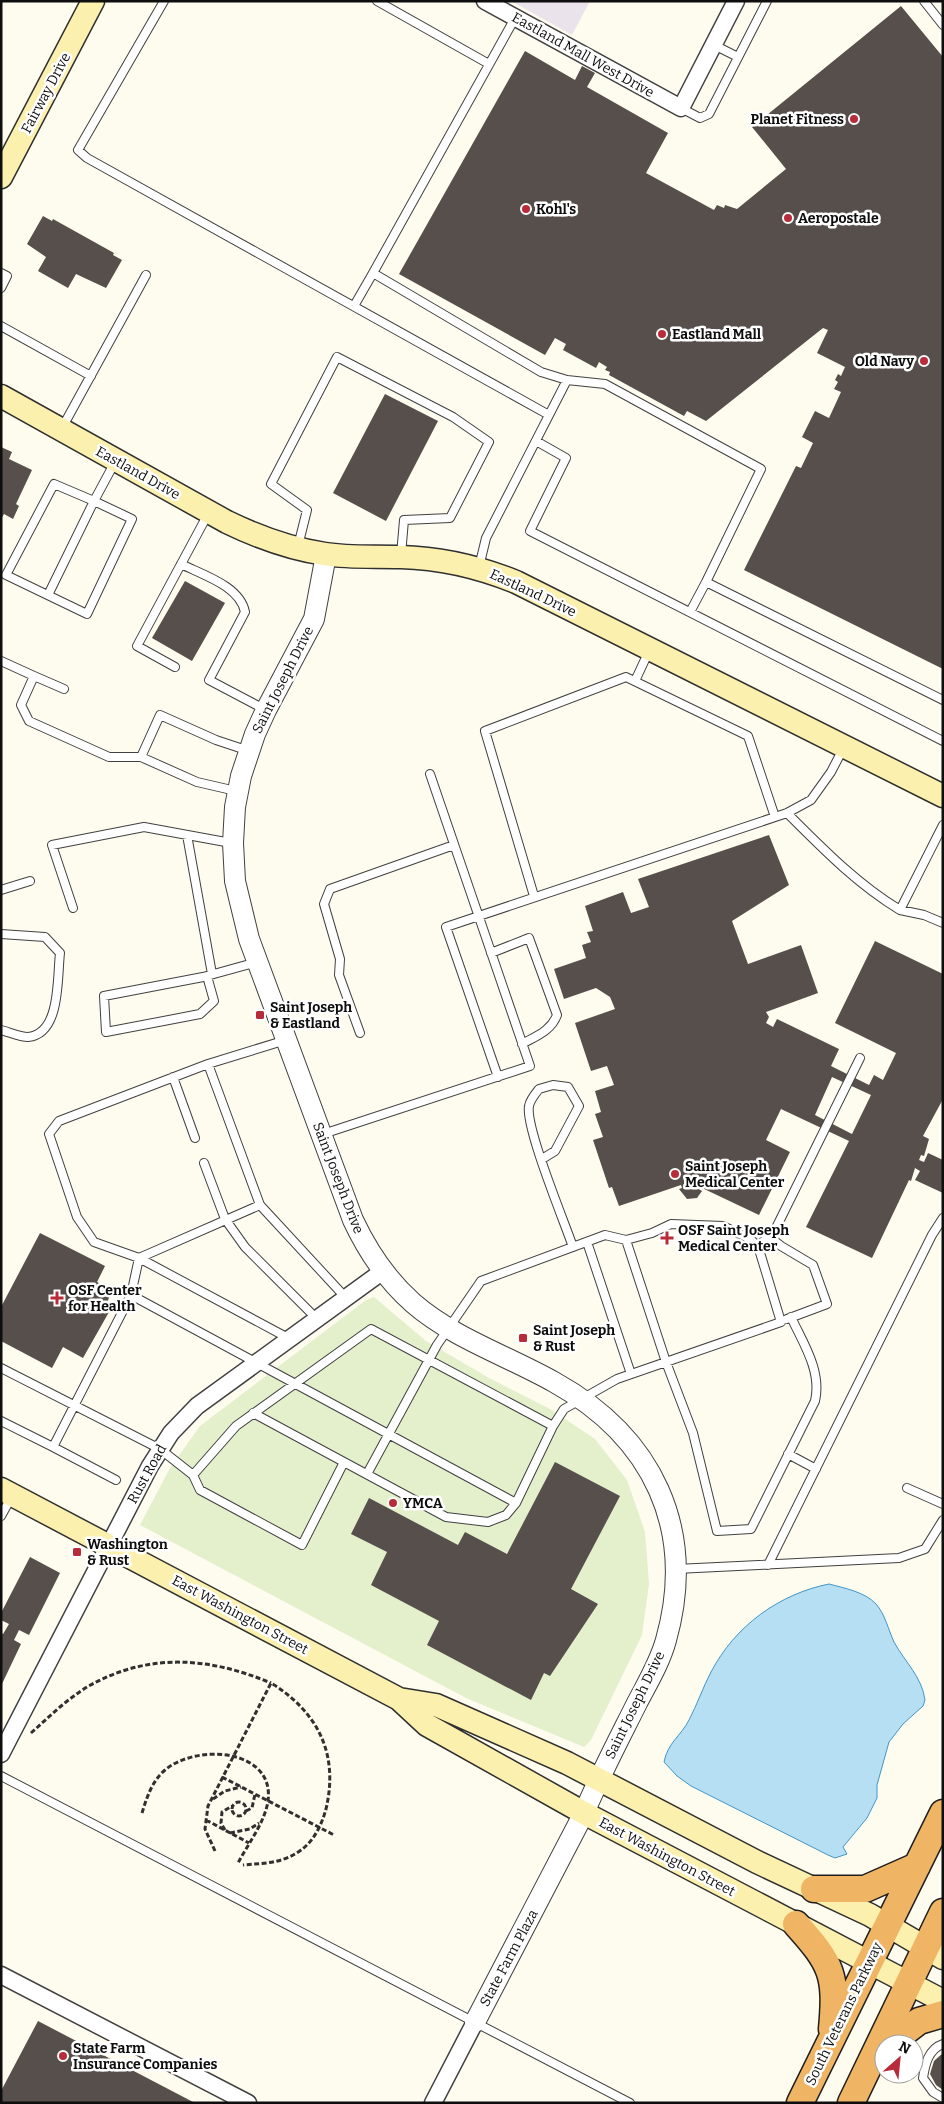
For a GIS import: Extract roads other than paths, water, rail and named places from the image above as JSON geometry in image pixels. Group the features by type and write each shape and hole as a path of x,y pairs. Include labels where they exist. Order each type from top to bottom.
{"highway":[{"name":"South Veterans Parkway","path":"800,2103 943,1813"},
{"path":"814,1889 865,1889 917,1866"},
{"path":"888,2034 908,1982 934,1953 943,1912"},
{"path":"796,1924 823,1955 828,1964 834,2005 831,2039"},
{"path":"903,2034 919,2021 943,2014"},
{"path":"850,2103 874,2063"}],"main road":[{"name":"Fairway Drive","path":"1,177 93,4"},
{"name":"Eastland Drive","path":"1,396 248,532 297,549 352,557 401,556 444,561 479,569 516,582 943,796"},
{"name":"East Washington Street","path":"7,1492 399,1699 426,1725 584,1813 943,2001"},
{"name":"East Washington Street","path":"399,1699 436,1705 567,1763 888,1926 934,1953"}],"street":[{"name":"Eastland Mall West Drive","path":"486,1 681,108"},
{"path":"681,108 736,1"},
{"name":"Saint Joseph Drive","path":"326,554 314,619 266,710 249,751 238,792 233,843 239,901 257,962 353,1220 361,1238 383,1271 414,1304 450,1328 582,1398 610,1420 627,1438 657,1486 672,1529 676,1569 674,1609 663,1651 598,1779 584,1813"},
{"name":"Rust Road","path":"1,1754 150,1466 171,1433 197,1406 383,1271"},
{"name":"State Farm Plaza","path":"434,2103 584,1813"},
{"path":"1,1974 240,2101"}],"lane":[{"path":"164,1 78,150 87,158 549,415"},
{"path":"377,1 489,64"},
{"path":"681,108 700,118 709,114 767,1"},
{"path":"924,1 943,25"},
{"path":"354,306 515,18"},
{"path":"714,45 738,58"},
{"path":"1,273 7,276 1,288"},
{"path":"372,273 541,372 567,380 605,384 761,469 690,612"},
{"path":"61,430 146,275"},
{"path":"1,326 91,376"},
{"path":"297,549 307,510 271,484 337,357 452,417 489,442 450,518 404,520 401,556"},
{"path":"479,569 486,538 567,380"},
{"path":"536,441 566,458 530,531 943,741"},
{"path":"48,596 116,460"},
{"path":"54,484 94,501 132,519 87,614 6,575 54,484"},
{"path":"175,667 137,646 209,512"},
{"path":"181,564 234,592 243,603 245,612 209,680 266,710"},
{"path":"706,582 943,700"},
{"path":"635,681 650,649"},
{"path":"1,661 64,689"},
{"path":"34,676 21,705 30,721 109,757 142,757 197,782 238,792"},
{"path":"534,896 485,731 626,677 748,736 775,817"},
{"path":"142,757 160,715 216,740 249,751"},
{"path":"498,1077 446,927 787,812 811,800 832,772 844,747"},
{"path":"321,1134 530,1066 430,774"},
{"path":"787,812 828,855 881,898 900,910 924,914 943,923"},
{"path":"900,910 943,826"},
{"path":"73,908 52,845 144,827 233,843"},
{"path":"187,835 210,975 214,1000 200,1014 106,1032 104,996 210,975 257,962"},
{"path":"360,1033 339,975 340,959 324,904 330,889 454,845"},
{"path":"1,890 30,880"},
{"path":"1,934 45,938 60,953 53,1017 43,1031 27,1037 1,1030"},
{"path":"491,953 530,938 557,1015 554,1024 547,1030 522,1044"},
{"path":"286,1040 208,1064 59,1121 48,1134 77,1217 94,1242 139,1258 290,1339"},
{"path":"758,1246 774,1232 860,1058"},
{"path":"208,1064 260,1205 346,1298"},
{"path":"173,1078 195,1138"},
{"path":"542,1159 555,1151 579,1106 568,1087 553,1085 538,1089 529,1104 529,1121 542,1159 573,1247"},
{"path":"204,1163 225,1218 245,1247 317,1319"},
{"path":"139,1258 225,1218 260,1205"},
{"path":"768,1565 935,1228 943,1218"},
{"path":"367,1474 429,1360 481,1281 605,1235 626,1240 652,1233 671,1224 723,1226 750,1239 758,1246 781,1322"},
{"path":"254,1413 446,1517 488,1522 506,1515 516,1503 553,1426 564,1409 631,1374 828,1304 813,1265 768,1236"},
{"path":"626,1240 666,1362 693,1434 717,1531 751,1529 815,1401 818,1387 812,1362 791,1317"},
{"path":"587,1242 631,1374"},
{"path":"53,1448 131,1295 139,1258"},
{"path":"131,1295 516,1503"},
{"path":"193,1475 236,1426 371,1329 553,1426"},
{"path":"1,1368 160,1450 193,1475 200,1490 302,1545 344,1462"},
{"path":"1,1422 116,1480"},
{"path":"788,1454 816,1468"},
{"path":"907,1488 943,1504"},
{"path":"1,1516 7,1492"},
{"path":"676,1569 899,1558 925,1548 943,1520"},
{"path":"1,1776 630,2103"},
{"path":"943,2044 936,2046 926,2061 923,2078 933,2092 943,2098"}],"water":[{"path":"829,1584 860,1593 876,1604 884,1617 894,1642 917,1677 925,1700 923,1706 903,1724 889,1742 877,1785 877,1798 867,1818 843,1847 847,1854 835,1858 691,1786 677,1776 664,1762 668,1749 686,1726 711,1672 733,1640 760,1615 776,1604 811,1589"}],"place":[{"name":"Planet Fitness","path":"854,119"},
{"name":"Kohl's","path":"526,209"},
{"name":"Aeropostale","path":"788,218"},
{"name":"Eastland Mall","path":"662,334"},
{"name":"Old Navy","path":"924,361"},
{"name":"Saint Joseph & Eastland","path":"260,1015"},
{"name":"Saint Joseph Medical Center","path":"675,1174"},
{"name":"OSF Saint Joseph Medical Center","path":"667,1238"},
{"name":"OSF Center for Health","path":"57,1298"},
{"name":"Saint Joseph & Rust","path":"523,1338"},
{"name":"YMCA","path":"393,1503"},
{"name":"Washington & Rust","path":"77,1552"},
{"name":"State Farm Insurance Companies","path":"63,2056"}]}
